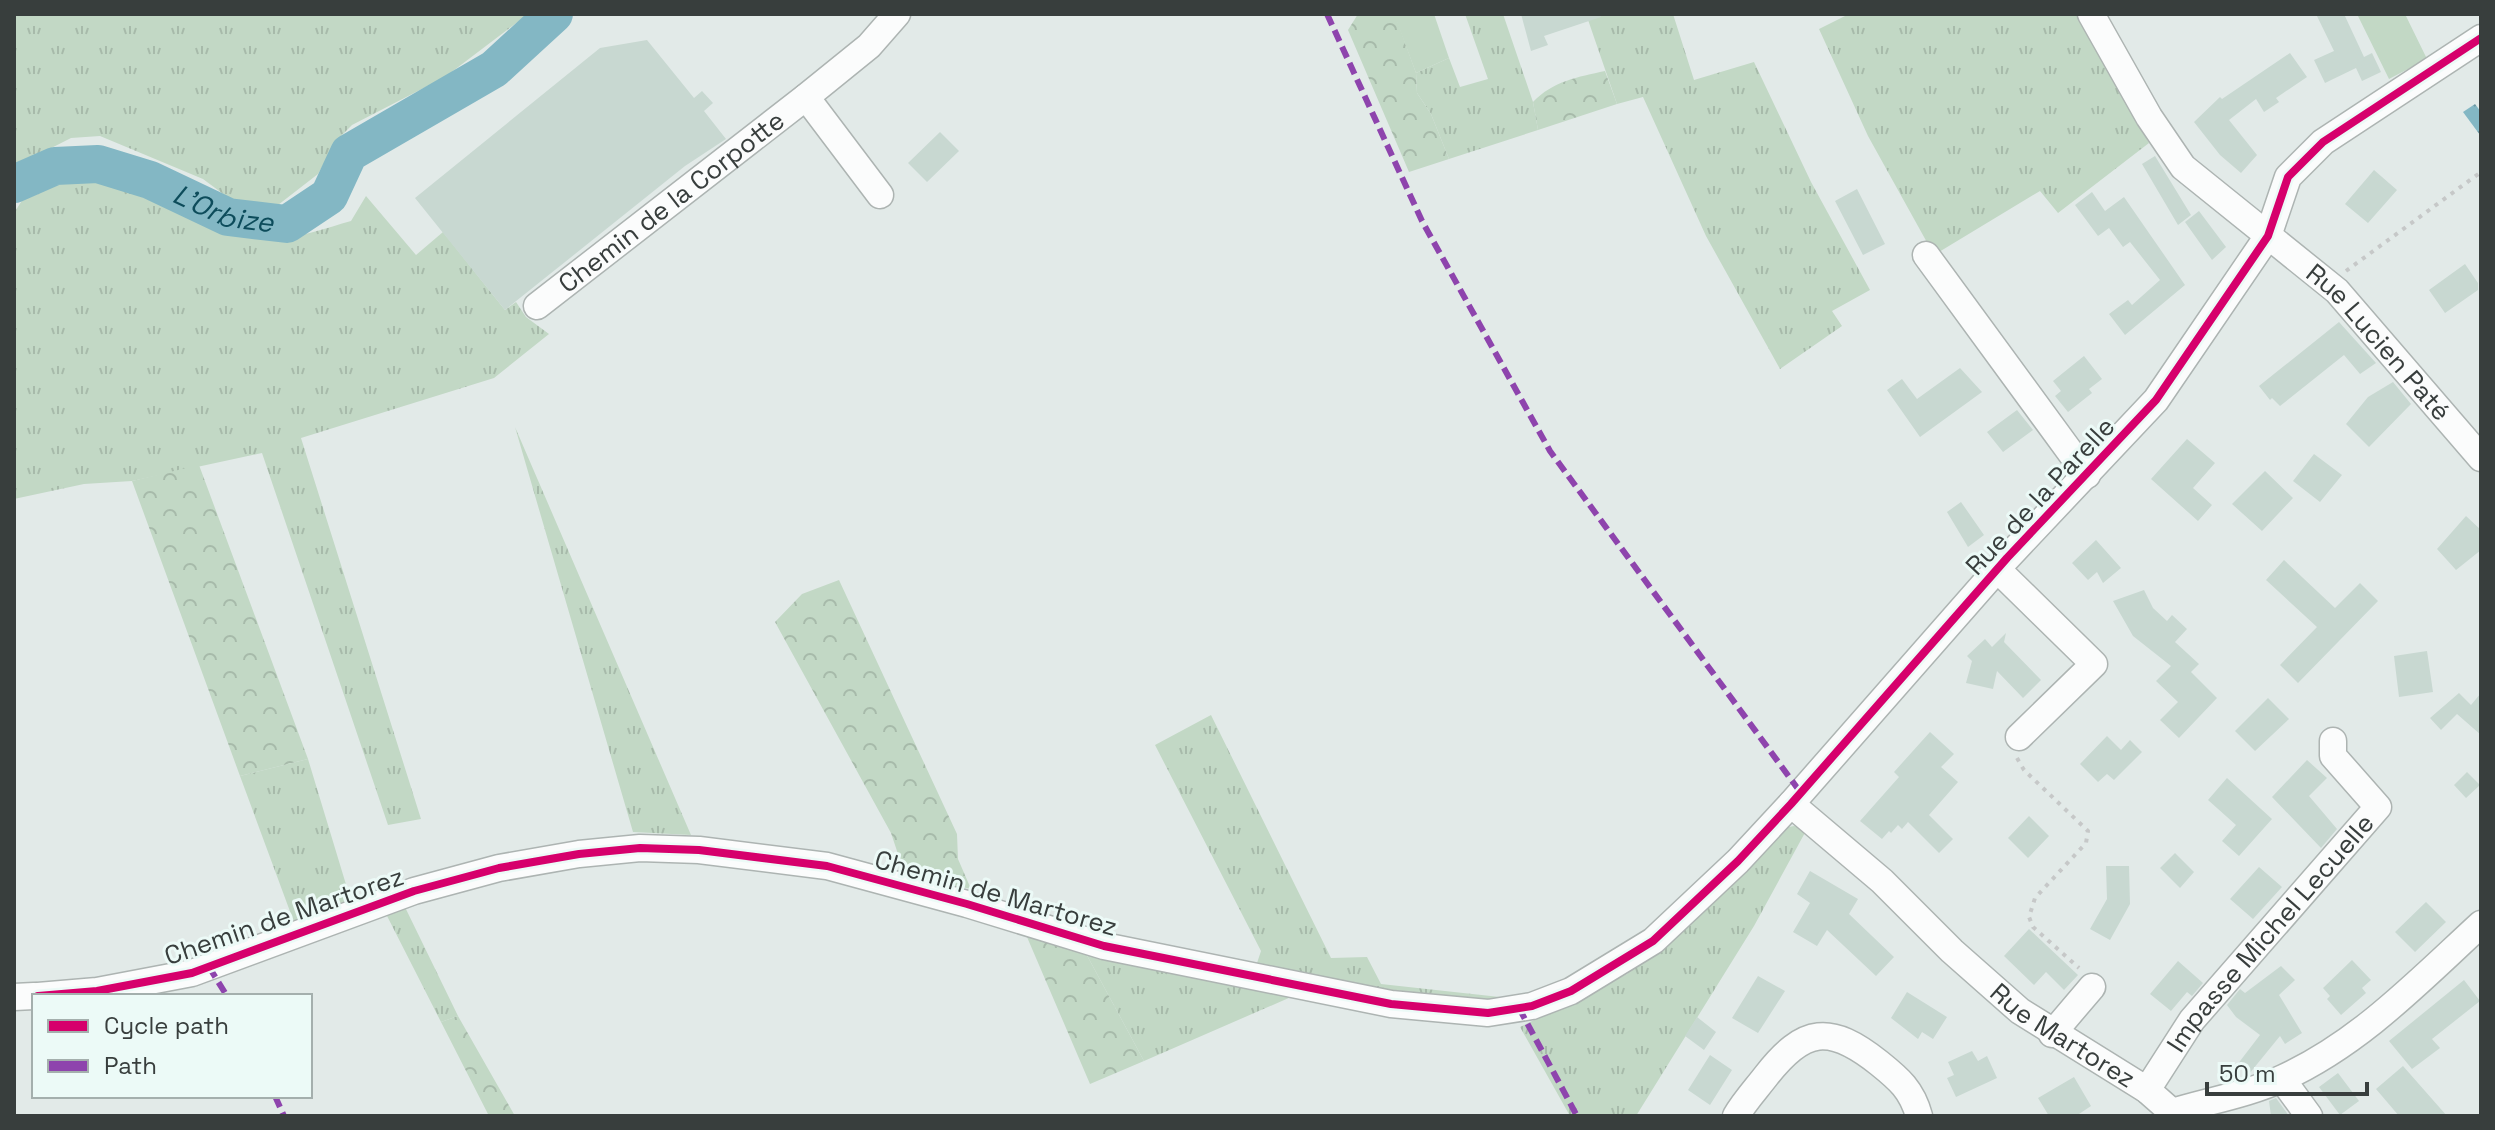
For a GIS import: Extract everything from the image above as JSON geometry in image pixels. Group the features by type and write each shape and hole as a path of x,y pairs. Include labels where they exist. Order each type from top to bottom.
{"street":[{"name":"Chemin de la Corpotte","path":"537,306 869,46 897,14"},
{"name":"Rue Lucien Paté","path":"2091,14 2149,117 2183,167 2337,291 2481,458"},
{"name":"Rue de la Parelle","path":"1791,804 1997,569 2087,475 2183,365 2268,236 2288,177 2302,160 2323,142 2481,38"},
{"name":"Chemin de la Corpotte","path":"806,97 880,195"},
{"path":"1926,255 2087,475"},
{"path":"1997,569 2094,664 2019,737"},
{"name":"Impasse Michel Lecuelle","path":"2147,1090 2192,1020 2378,807 2333,756 2333,741"},
{"name":"Chemin de Martorez","path":"60,994 97,991 192,973 414,891 499,868 579,854 640,848 699,850 827,866 1167,961 1391,1004 1488,1013 1532,1006 1571,991 1653,941 1738,861 1791,804"},
{"name":"Rue Martorez","path":"1791,804 1882,881 1952,951 2020,1011 2052,1034 2147,1090 2165,1114 2282,1079 2357,1034 2405,996 2481,924"},
{"path":"2052,1034 2092,987"},
{"path":"1736,1116 1784,1053 1803,1038 1824,1034 1866,1053 1906,1085 1919,1116"},
{"path":"2282,1079 2309,1116"}],"path":[{"path":"2328,286 2368,252 2481,172"},
{"path":"2019,737 2015,751 2024,770 2088,831 2089,837 2035,898 2029,917 2033,927 2088,976 2092,987"}],"green space":[{"path":"14,14 528,14 445,77 352,125 338,139 318,174 278,205 234,202 203,179 100,136 71,138 14,167"},
{"path":"1358,14 1395,15 1416,73 1417,93 1431,114 1449,159 1409,172 1348,30"},
{"path":"1394,14 1434,14 1449,58 1416,73"},
{"path":"1465,14 1503,14 1533,102 1538,130 1449,159 1431,114 1417,93 1416,73 1449,58 1460,87 1488,79"},
{"path":"1586,14 1673,14 1694,80 1754,62 1811,182 1870,290 1832,311 1842,326 1780,369 1706,236 1643,97 1617,104"},
{"path":"1849,14 2082,14 2149,143 2058,213 2040,191 1934,255 1868,136 1819,29"},
{"path":"2357,14 2405,14 2427,59 2389,79"},
{"path":"1605,71 1617,104 1538,130 1533,102 1566,81"},
{"path":"77,178 125,190 217,227 266,238 298,236 351,221 366,196 416,255 443,232 505,310 516,302 526,317 549,334 494,378 301,438 421,819 388,825 262,453 132,481 84,484 14,499 14,213 30,188"},
{"path":"515,427 691,835 633,832"},
{"path":"199,465 308,759 240,776 132,481"},
{"path":"839,580 957,834 958,859 971,889 905,875 891,833 775,622 802,594"},
{"path":"1211,715 1331,958 1367,957 1381,984 1518,999 1452,1008 1255,969 1261,951 1155,745"},
{"path":"308,759 351,901 295,925 240,776"},
{"path":"1794,826 1807,829 1754,926 1636,1116 1570,1116 1520,1027 1627,974 1699,912 1784,828"},
{"path":"403,903 458,1016 441,1022 385,912"},
{"path":"1024,930 1083,948 1144,1061 1090,1084"},
{"path":"1083,948 1291,997 1144,1061"},
{"path":"458,1016 515,1116 489,1116 441,1022"}],"water":[{"path":"2475,104 2481,112 2480,135 2463,112"}],"building":[{"path":"1521,14 1600,14 1601,17 1544,36 1548,45 1531,51"},
{"path":"2316,14 2344,14 2364,57 2372,53 2381,72 2362,81 2356,68 2325,83 2314,60 2334,51"},
{"path":"647,40 694,98 702,91 713,103 704,111 726,139 685,166 505,310 415,198 600,48"},
{"path":"2290,53 2307,77 2276,98 2279,102 2264,112 2256,99 2229,120 2257,155 2241,173 2220,155 2194,122 2220,97 2222,99"},
{"path":"940,132 959,151 927,182 908,163"},
{"path":"2155,156 2191,215 2178,225 2142,164"},
{"path":"2374,170 2397,190 2368,223 2345,204"},
{"path":"1857,189 1885,244 1863,255 1835,201"},
{"path":"2092,192 2105,211 2124,197 2185,285 2125,335 2109,314 2128,300 2132,305 2160,280 2130,242 2123,247 2109,228 2098,236 2075,205"},
{"path":"2199,211 2226,247 2212,260 2185,222"},
{"path":"2465,264 2478,283 2478,290 2445,313 2429,290"},
{"path":"2339,322 2376,363 2360,374 2344,355 2280,406 2272,398 2270,400 2259,386"},
{"path":"2084,356 2102,379 2089,389 2092,393 2068,412 2055,396 2061,391 2053,381"},
{"path":"1960,368 1982,392 1920,437 1887,390 1902,379 1917,399"},
{"path":"2393,382 2411,404 2369,447 2346,424 2368,397"},
{"path":"2017,410 2033,430 2003,452 1987,432"},
{"path":"2187,439 2215,463 2193,488 2212,505 2198,521 2151,479"},
{"path":"2314,454 2342,475 2320,502 2293,481"},
{"path":"2265,471 2293,498 2262,531 2232,504"},
{"path":"1961,502 1984,535 1968,547 1947,512"},
{"path":"2466,516 2481,530 2481,550 2456,570 2437,549"},
{"path":"2096,540 2121,568 2103,583 2097,572 2088,580 2072,563"},
{"path":"2284,560 2335,608 2360,583 2378,601 2298,683 2280,665 2317,627 2266,580"},
{"path":"2144,590 2153,608 2167,621 2172,615 2187,629 2175,642 2199,664 2191,672 2217,698 2179,738 2160,720 2178,702 2156,681 2171,666 2133,636 2113,601"},
{"path":"2006,633 2004,642 2041,680 2023,698 1997,671 1993,689 1966,683 1972,661 1967,656 1985,639 1992,647"},
{"path":"2427,651 2433,692 2399,697 2394,656"},
{"path":"2459,693 2471,705 2481,693 2481,735 2457,714 2441,730 2430,718"},
{"path":"2268,698 2289,719 2255,751 2235,731"},
{"path":"1930,732 1954,754 1941,767 1958,782 1929,815 1953,839 1939,853 1908,822 1902,829 1898,825 1882,839 1860,821 1899,777 1894,772"},
{"path":"2107,736 2121,750 2130,740 2142,752 2114,780 2107,774 2098,782 2080,764"},
{"path":"2307,760 2327,778 2309,796 2337,829 2321,848 2272,797"},
{"path":"2467,772 2480,785 2466,798 2454,785"},
{"path":"2227,778 2272,819 2239,856 2222,841 2236,825 2208,800"},
{"path":"2029,816 2049,836 2028,858 2008,838"},
{"path":"2175,853 2194,872 2180,888 2160,868"},
{"path":"2106,866 2129,866 2130,904 2110,940 2090,929 2107,899"},
{"path":"2259,867 2282,887 2253,919 2230,899"},
{"path":"1810,871 1858,899 1849,914 1894,957 1876,976 1827,930 1817,946 1793,932 1810,903 1797,894"},
{"path":"2426,902 2446,922 2415,952 2395,932"},
{"path":"2029,929 2078,975 2064,990 2046,972 2034,985 2004,956"},
{"path":"2352,960 2371,980 2362,988 2366,993 2341,1015 2327,999 2330,996 2323,988"},
{"path":"2178,961 2203,983 2192,996 2187,992 2171,1011 2150,994"},
{"path":"2281,966 2295,980 2279,995 2302,1033 2285,1044 2280,1036 2249,1074 2237,1065 2260,1035 2236,1017 2227,1005 2240,989 2245,993"},
{"path":"1758,976 1785,991 1758,1033 1732,1018"},
{"path":"2464,980 2480,1001 2432,1039 2440,1048 2412,1069 2389,1041"},
{"path":"1907,992 1947,1017 1933,1039 1922,1032 1918,1039 1891,1018"},
{"path":"1697,1017 1716,1032 1704,1050 1685,1036"},
{"path":"1972,1051 1978,1061 1987,1056 1997,1078 1956,1097 1947,1078 1954,1075 1948,1062"},
{"path":"1710,1055 1732,1070 1710,1105 1688,1090"},
{"path":"2403,1066 2447,1116 2399,1116 2376,1089"},
{"path":"2338,1073 2359,1101 2340,1115 2319,1087"},
{"path":"2074,1077 2091,1106 2076,1116 2049,1116 2038,1098"},
{"path":"2276,1098 2289,1116 2271,1116 2269,1101"}],"waterway":[{"name":"L'Orbize","path":"14,184 55,166 98,164 150,180 228,217 287,224 329,196 349,153 494,69 554,14"}],"marked path":[{"path":"1327,14 1422,221 1550,451 1801,793"},
{"path":"209,967 226,994"},
{"path":"1519,1008 1577,1116"},
{"path":"276,1098 284,1116"}],"cycle path":[{"path":"62,994 97,991 192,973 414,891 499,868 579,854 640,848 699,850 827,866 1104,946 1391,1004 1488,1013 1532,1006 1571,991 1653,941 1738,861 2007,558 2156,400 2268,236 2288,177 2323,142 2481,38"}]}
